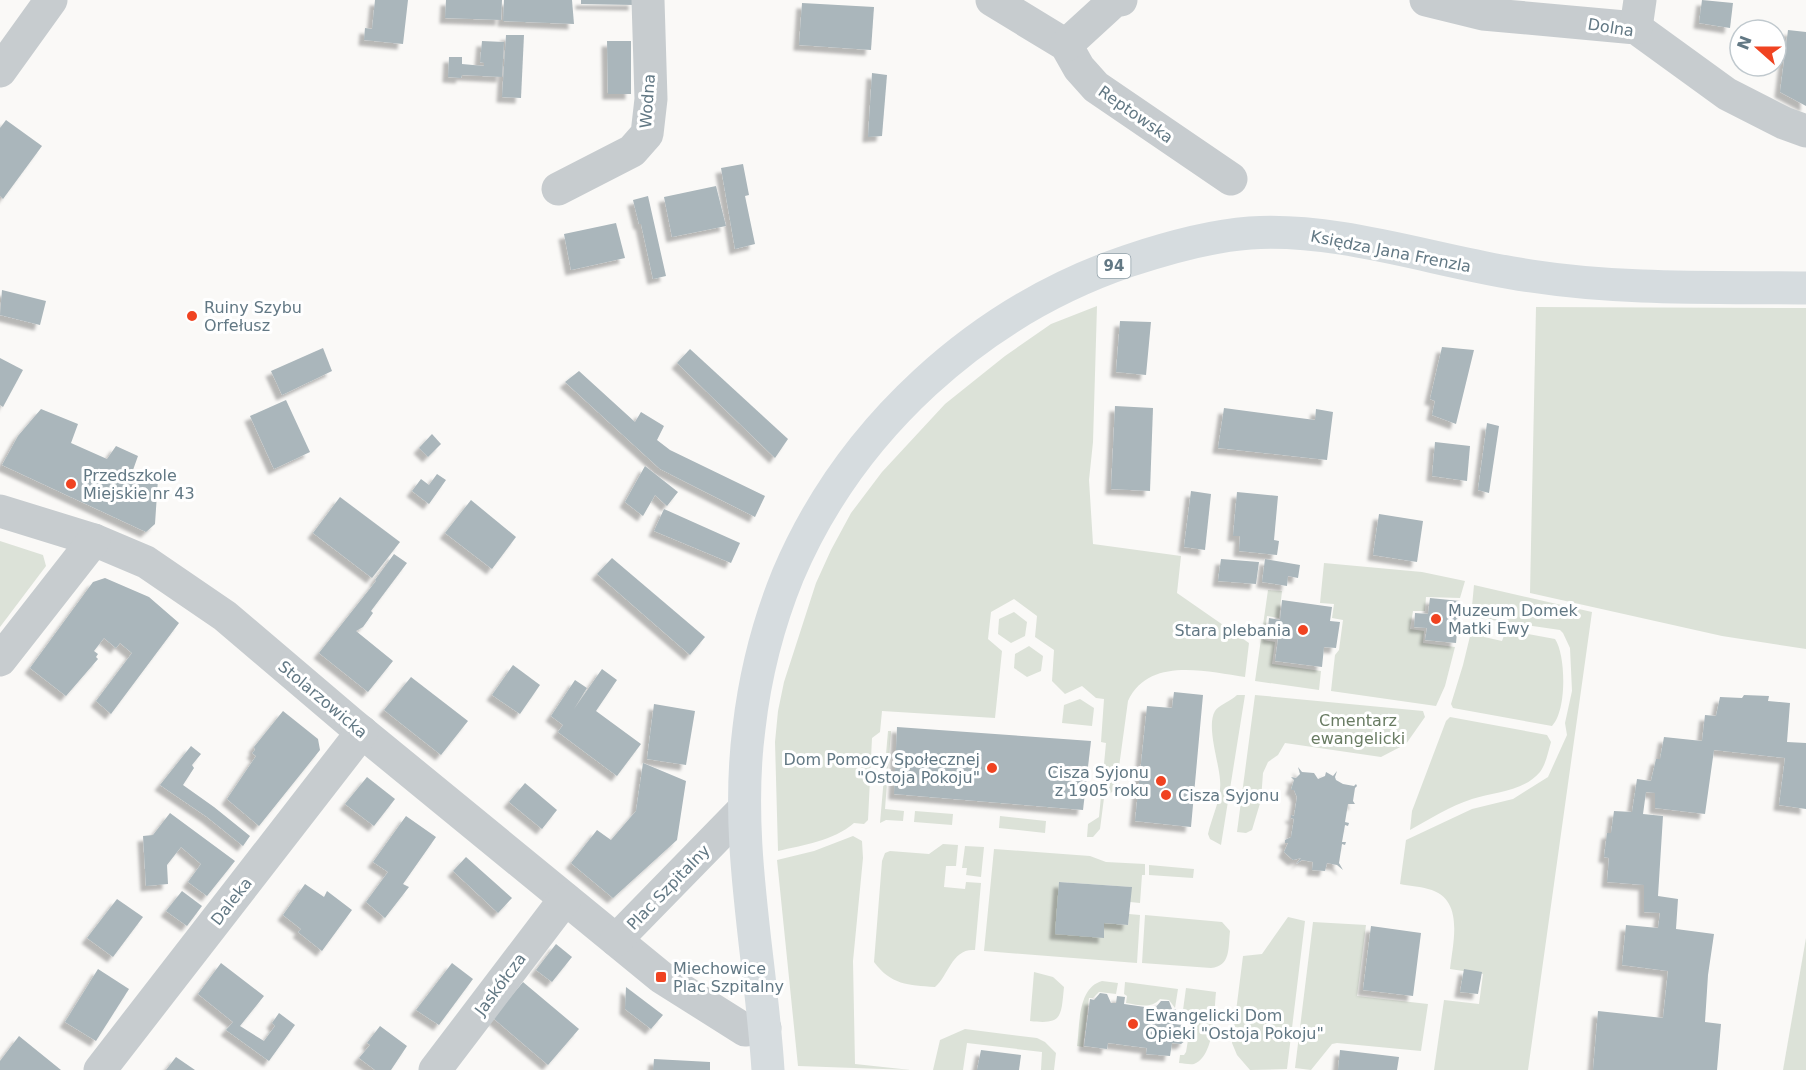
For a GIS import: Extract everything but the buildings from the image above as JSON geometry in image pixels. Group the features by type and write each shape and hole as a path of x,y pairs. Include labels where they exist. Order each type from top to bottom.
{"main road":[{"name":"Księdza Jana Frenzla","path":"768,1070 743,810 751,711 756,678 771,621 788,576 807,536 855,460 924,382 962,351 995,327 1049,294 1103,270 1146,255 1203,240 1248,233 1293,233 1334,237 1489,270 1574,282 1637,286 1806,288"}],"street":[{"path":"0,71 51,0"},
{"name":"Wodna","path":"558,189 632,151 647,134 651,99 648,0"},
{"name":"Reptowska","path":"992,0 1066,45 1079,68 1096,87 1231,179"},
{"path":"1066,45 1114,1 1121,0"},
{"name":"Dolna","path":"1426,0 1483,7 1638,14 1727,94 1806,132"},
{"name":"Stolarzowicka","path":"0,511 94,540 146,562 225,616 362,732 616,940"},
{"path":"0,660 94,540"},
{"name":"Daleka","path":"100,1070 362,732"},
{"name":"Plac Szpitalny","path":"743,810 616,940 661,977 745,1030 765,1028"},
{"name":"Jaskółcza","path":"435,1070 566,899"}],"green space":[{"path":"1097,306 1093,442 1089,480 1093,544 1181,556 1177,593 1249,643 1245,677 1180,670 1164,672 1137,687 1128,701 1116,789 1104,798 1100,829 1093,837 1087,837 1088,824 1099,817 1106,743 1101,742 1104,699 1096,698 1082,686 1065,694 1052,681 1054,650 1035,637 1037,616 1014,599 991,612 988,639 1002,651 995,718 882,711 880,732 872,738 868,820 864,824 854,823 827,838 778,851 775,742 784,682 816,583 851,513 882,472 945,404 1005,356 1051,324"},
{"path":"1536,307 1806,308 1806,649 1722,636 1530,593"},
{"path":"0,541 43,555 46,566 0,627"},
{"path":"1324,563 1422,572 1465,581 1460,598 1426,597 1425,611 1413,611 1410,629 1424,631 1423,643 1455,647 1445,686 1436,706 1331,691 1335,655 1339,650 1343,620 1332,618 1334,604 1320,603"},
{"path":"1474,585 1592,612 1528,1070 1434,1070 1444,1000 1479,1004 1483,974 1450,969 1454,922 1452,911 1440,894 1421,887 1400,884 1406,840 1472,809 1513,799 1548,777 1567,735 1565,723 1572,691 1570,648 1563,633 1560,630 1471,617"},
{"path":"1268,590 1282,591 1279,618 1267,616 1264,640 1275,642 1272,664 1321,671 1319,690 1255,681"},
{"path":"1014,612 1027,622 1025,636 1011,643 998,634 999,619"},
{"path":"1472,628 1485,629 1484,637 1502,641 1506,630 1555,639 1561,657 1563,683 1560,708 1552,726 1453,708 1451,704"},
{"path":"1029,646 1043,656 1041,671 1027,677 1014,668 1015,654"},
{"path":"1237,695 1245,695 1221,845 1210,839 1208,834 1220,787 1212,726 1215,711"},
{"name":"Cmentarz ewangelicki","path":"1255,695 1423,711 1425,717 1406,744 1381,757 1285,743 1278,755 1268,762 1263,773 1261,800 1252,830 1246,833 1237,832"},
{"path":"1080,699 1094,708 1092,726 1062,723 1064,705"},
{"path":"1450,717 1547,735 1551,742 1545,762 1540,772 1525,784 1464,802 1410,830 1412,811 1446,721"},
{"path":"888,731 891,731 885,809 904,811 903,821 886,820 880,823"},
{"path":"915,811 953,814 952,825 914,822"},
{"path":"1000,816 1046,821 1045,833 999,828"},
{"path":"853,836 862,841 863,858 853,961 855,1064 911,1070 798,1066 777,860 814,851"},
{"path":"943,844 958,845 956,866 946,866 944,887 965,889 966,882 981,883 975,950 961,953 935,987 901,982 880,970 874,962 882,861 885,853 890,851 929,854"},
{"path":"965,846 984,847 981,877 966,875 967,868 962,868"},
{"path":"994,849 1090,856 1106,862 1145,864 1140,903 1130,902 1131,887 1059,882 1104,937 1104,923 1128,925 1129,914 1140,915 1137,963 984,951"},
{"path":"1149,865 1194,869 1193,878 1149,875"},
{"path":"1145,915 1222,922 1230,931 1225,960 1217,967 1211,968 1142,963"},
{"path":"1288,917 1305,921 1287,1069 1250,1070 1237,1055 1232,1043 1243,956 1262,954"},
{"path":"1313,922 1366,925 1357,996 1428,1004 1421,1051 1337,1043 1332,1044 1311,1070 1295,1068"},
{"path":"1806,938 1806,1070 1783,1070"},
{"path":"1034,972 1053,977 1064,987 1061,1012 1054,1020 1030,1021"},
{"path":"1102,981 1118,983 1116,994 1099,992 1093,998 1089,998 1083,1047 1077,1046 1084,999 1094,985"},
{"path":"1125,982 1178,989 1175,1008 1169,1000 1160,999 1149,1005 1126,1003"},
{"path":"1186,988 1216,992 1210,1042 1201,1059 1194,1064 1179,1063 1180,1055 1186,1052 1192,1016 1183,1010"},
{"path":"965,1029 1037,1038 1045,1042 1056,1053 1054,1070 1041,1070 1042,1052 967,1043 963,1070 933,1070 940,1040"}],"place":[{"name":"Ruiny Szybu Orfełusz","path":"192,316"},
{"name":"Przedszkole Miejskie nr 43","path":"71,484"},
{"name":"Muzeum Domek Matki Ewy","path":"1436,619"},
{"name":"Stara plebania","path":"1303,630"},
{"name":"Dom Pomocy Społecznej \"Ostoja Pokoju\"","path":"992,768"},
{"name":"Cisza Syjonu z 1905 roku","path":"1161,781"},
{"name":"Cisza Syjonu","path":"1166,795"},
{"name":"Miechowice Plac Szpitalny","path":"661,977"},
{"name":"Ewangelicki Dom Opieki \"Ostoja Pokoju\"","path":"1133,1024"}]}
